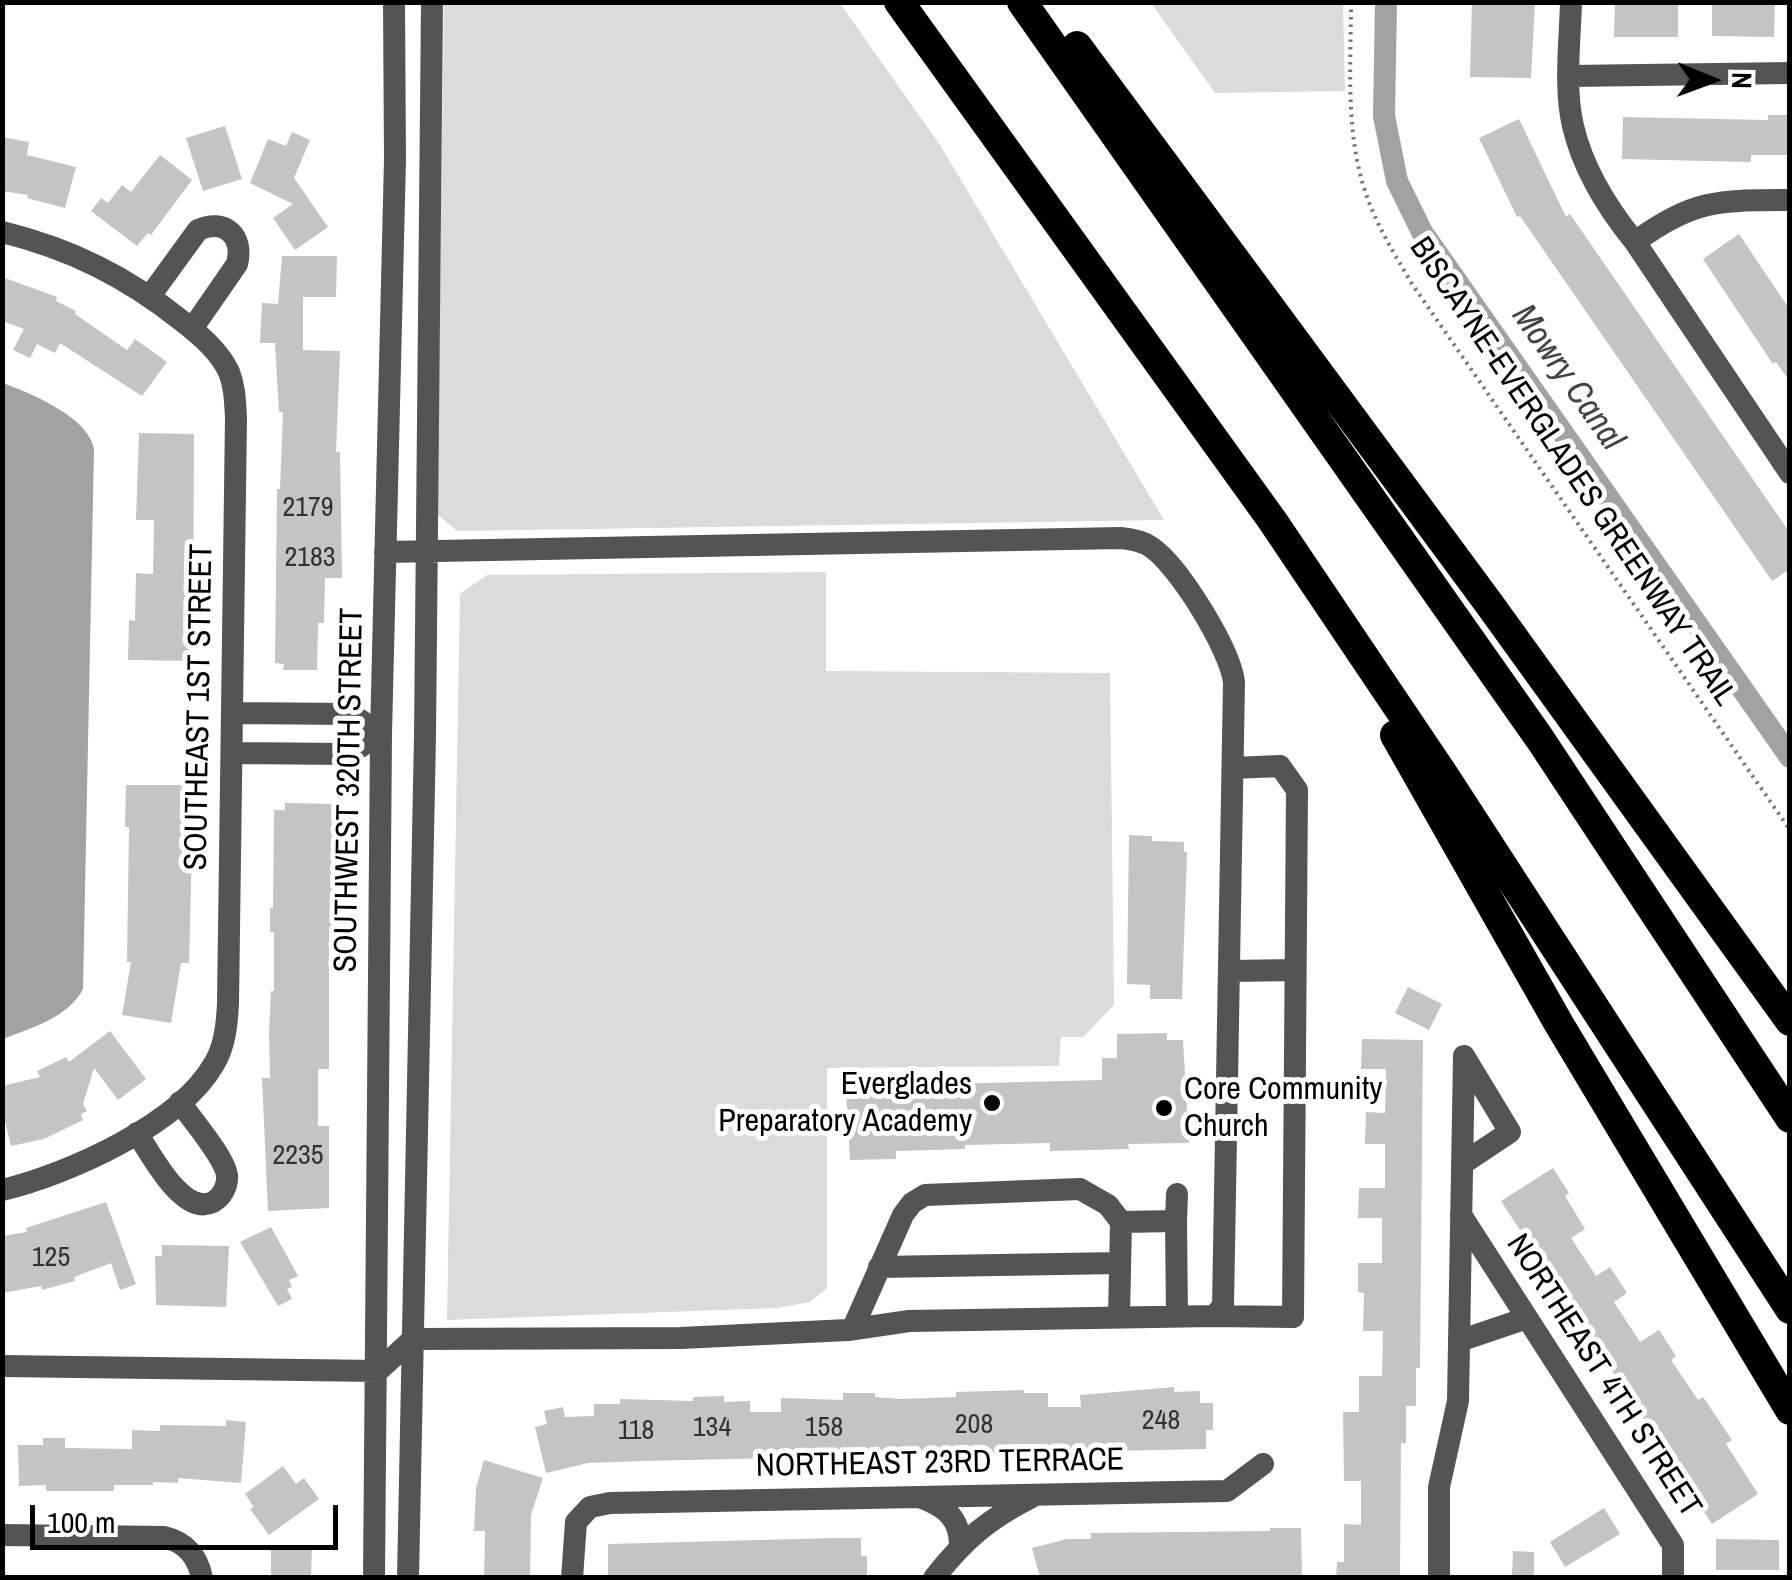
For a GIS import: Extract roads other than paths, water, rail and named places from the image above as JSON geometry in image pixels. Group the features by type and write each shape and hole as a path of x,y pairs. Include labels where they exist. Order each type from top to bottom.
{"highway":[{"path":"899,2 1272,520 1455,793 1790,1309"},
{"path":"1022,2 1540,739 1790,1118"},
{"path":"1044,2 1233,253 1786,1016"},
{"path":"1272,520 1559,1024 1786,1404"}],"street":[{"name":"SOUTHWEST 320TH STREET","path":"374,1578 381,734 395,159 394,2"},
{"path":"408,1578 425,736 432,2"},
{"path":"1571,2 1573,125 1586,161 1610,211 1635,242 1790,474"},
{"path":"1570,76 1790,73"},
{"path":"1635,242 1677,214 1706,203 1790,200"},
{"path":"156,301 198,230 209,225 231,231 238,240 238,264 192,329"},
{"name":"SOUTHEAST 1ST STREET","path":"2,232 71,253 135,285 192,329 224,364 235,394 234,713 226,1025 215,1062 171,1108 136,1133 58,1174 2,1190"},
{"path":"385,552 1133,540 1145,543 1164,558 1222,642 1234,682 1223,1306 1214,1316"},
{"path":"234,713 351,714 381,734 425,736"},
{"path":"299,753 300,714"},
{"path":"233,753 349,754 381,734"},
{"path":"2,1366 378,1371 413,1339 681,1338 910,1322 1294,1317 1297,790 1280,766 1233,768"},
{"path":"1230,970 1295,970"},
{"path":"136,1133 186,1200 200,1205 218,1198 226,1188 226,1172 171,1108"},
{"path":"1439,1578 1439,1488 1458,1401 1462,1164"},
{"path":"853,1328 902,1215 912,1203 924,1196 1080,1189 1108,1205 1121,1222 1119,1317"},
{"path":"1177,1194 1177,1316"},
{"name":"NORTHEAST 4TH STREET","path":"1461,1215 1672,1545 1672,1578"},
{"path":"1121,1222 1176,1221"},
{"path":"879,1266 1120,1263"},
{"path":"1459,1342 1527,1318"},
{"name":"NORTHEAST 23RD TERRACE","path":"572,1578 576,1522 590,1507 610,1502 1227,1492 1263,1464"},
{"path":"934,1578 960,1545 995,1516 1038,1494"},
{"path":"914,1496 935,1503 957,1521 960,1545"},
{"path":"2,1535 164,1537 186,1547 197,1561 202,1578"}],"waterway":[{"name":"Mowry Canal","path":"1386,2 1384,116 1397,181 1422,232 1790,757"}],"place":[{"name":"Everglades Preparatory Academy","path":"992,1103"},
{"name":"Core Community Church","path":"1164,1108"}]}
